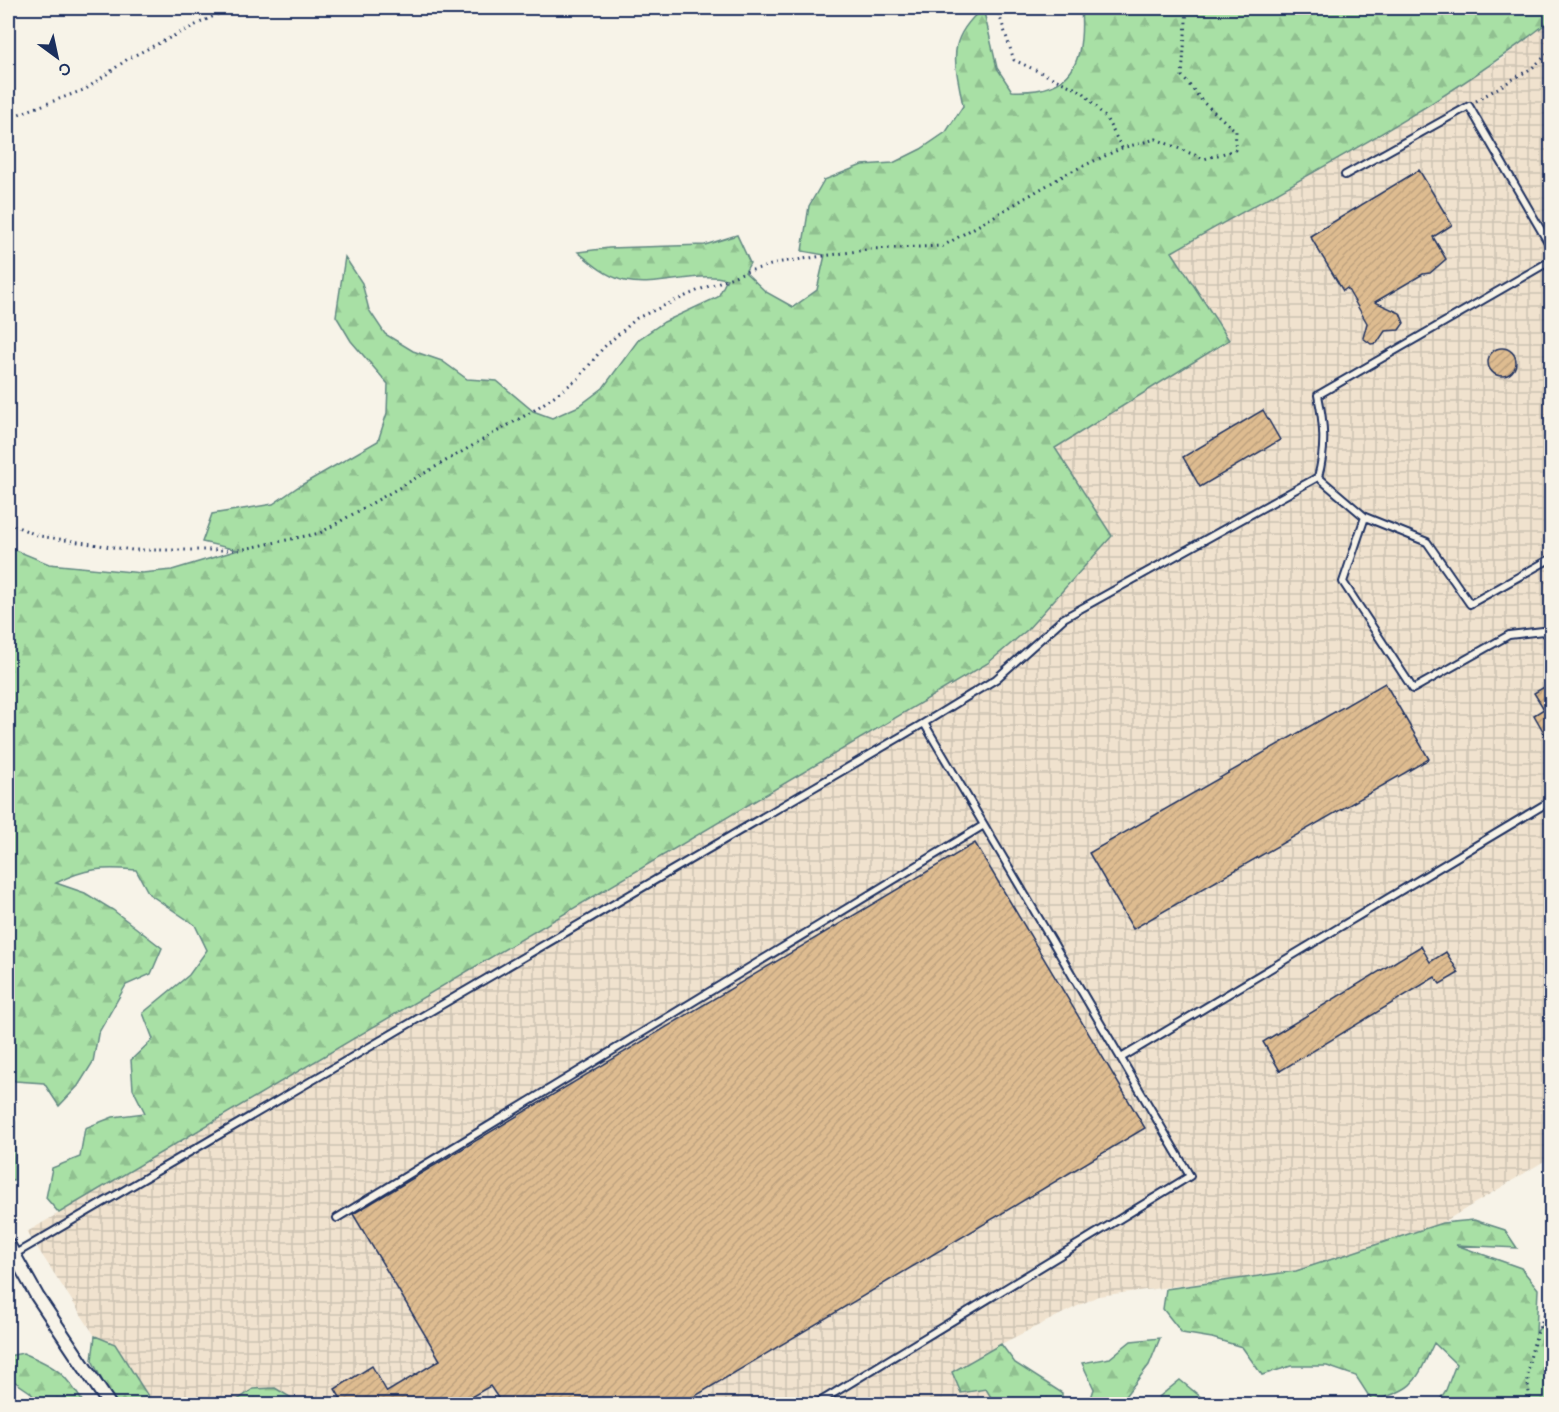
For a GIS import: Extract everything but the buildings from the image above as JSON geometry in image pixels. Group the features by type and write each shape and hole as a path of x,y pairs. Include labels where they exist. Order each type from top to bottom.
{"street":[{"path":"11,1249 37,1296 109,1404"}],"lane":[{"path":"1345,175 1469,106 1551,249"},
{"path":"11,1249 924,723 996,679 1064,618 1318,477 1325,452 1323,418 1318,395 1551,260"},
{"path":"1318,477 1365,517 1427,542 1470,604 1551,558"},
{"path":"1365,517 1343,582 1413,689 1509,635 1543,631 1551,638"},
{"path":"816,1404 1190,1176 924,723"},
{"path":"1120,1058 1551,800"},
{"path":"337,1218 984,825"}],"path":[{"path":"8,12 10,8"},
{"path":"8,118 86,90 129,58 230,8"},
{"path":"997,8 1014,60 1083,92 1106,118 1122,148"},
{"path":"8,523 39,536 132,550 239,550 320,533 533,411 579,379 603,348 637,318 745,272 782,262 872,249 943,246 1068,173 1122,148 1156,139 1204,159 1235,150 1236,131 1203,103 1182,76 1188,8"},
{"path":"1469,106 1532,68 1551,50"},
{"path":"1532,1404 1526,1388 1536,1334 1551,1299"}],"shaded area":[{"path":"1551,19 1551,1157 1442,1223 1296,1271 1098,1296 1001,1344 953,1372 986,1389 995,1404 295,1404 290,1397 233,1402 232,1404 153,1404 115,1344 95,1336 27,1232 988,662 1027,630 1112,536 1055,448 1229,340 1172,252 1386,129 1500,60"}],"green space":[{"path":"983,8 997,68 1012,91 1033,91 1049,87 1062,81 1071,71 1080,45 1081,8 1551,8 1552,19 1462,84 1415,114 1172,252 1229,340 1055,448 1112,536 1027,630 988,663 59,1213 46,1198 52,1168 80,1157 85,1128 113,1117 145,1113 133,1089 131,1060 153,1039 143,1013 189,975 207,950 195,925 149,894 136,870 95,870 76,874 56,883 85,893 113,910 162,948 151,974 126,985 98,1034 93,1062 78,1086 59,1106 44,1083 15,1081 8,1075 8,547 49,564 142,573 172,570 238,550 202,542 212,514 273,504 378,441 387,413 388,384 351,341 336,316 345,257 362,283 369,310 385,334 413,351 442,361 467,379 497,381 533,411 552,418 579,406 603,388 639,339 664,322 718,297 727,279 702,277 651,283 625,281 606,273 578,252 609,248 705,245 737,235 750,263 745,272 766,292 793,307 817,290 825,255 802,251 809,206 824,180 862,165 893,163 921,149 946,132 963,106 956,64 958,42 971,20"},
{"path":"8,1115 15,1121 14,1180 8,1179"},
{"path":"1474,1220 1505,1230 1517,1248 1456,1245 1521,1268 1538,1289 1536,1333 1551,1312 1551,1404 1437,1404 1446,1390 1456,1364 1434,1343 1413,1382 1398,1392 1372,1401 1356,1376 1327,1366 1291,1366 1262,1375 1242,1347 1212,1338 1182,1333 1163,1309 1166,1289 1296,1271 1442,1223"},
{"path":"95,1336 115,1344 153,1404 114,1404 92,1360"},
{"path":"1160,1338 1149,1365 1119,1404 1089,1404 1094,1389 1082,1363 1110,1358 1131,1341"},
{"path":"1001,1344 1015,1363 1062,1393 1062,1404 995,1404 986,1389 961,1393 952,1372"},
{"path":"23,1353 59,1372 84,1404 39,1404 30,1392 8,1377 8,1356"},
{"path":"1180,1380 1202,1398 1205,1404 1158,1404 1159,1397"},
{"path":"275,1388 290,1397 295,1404 232,1404 253,1389"}]}
